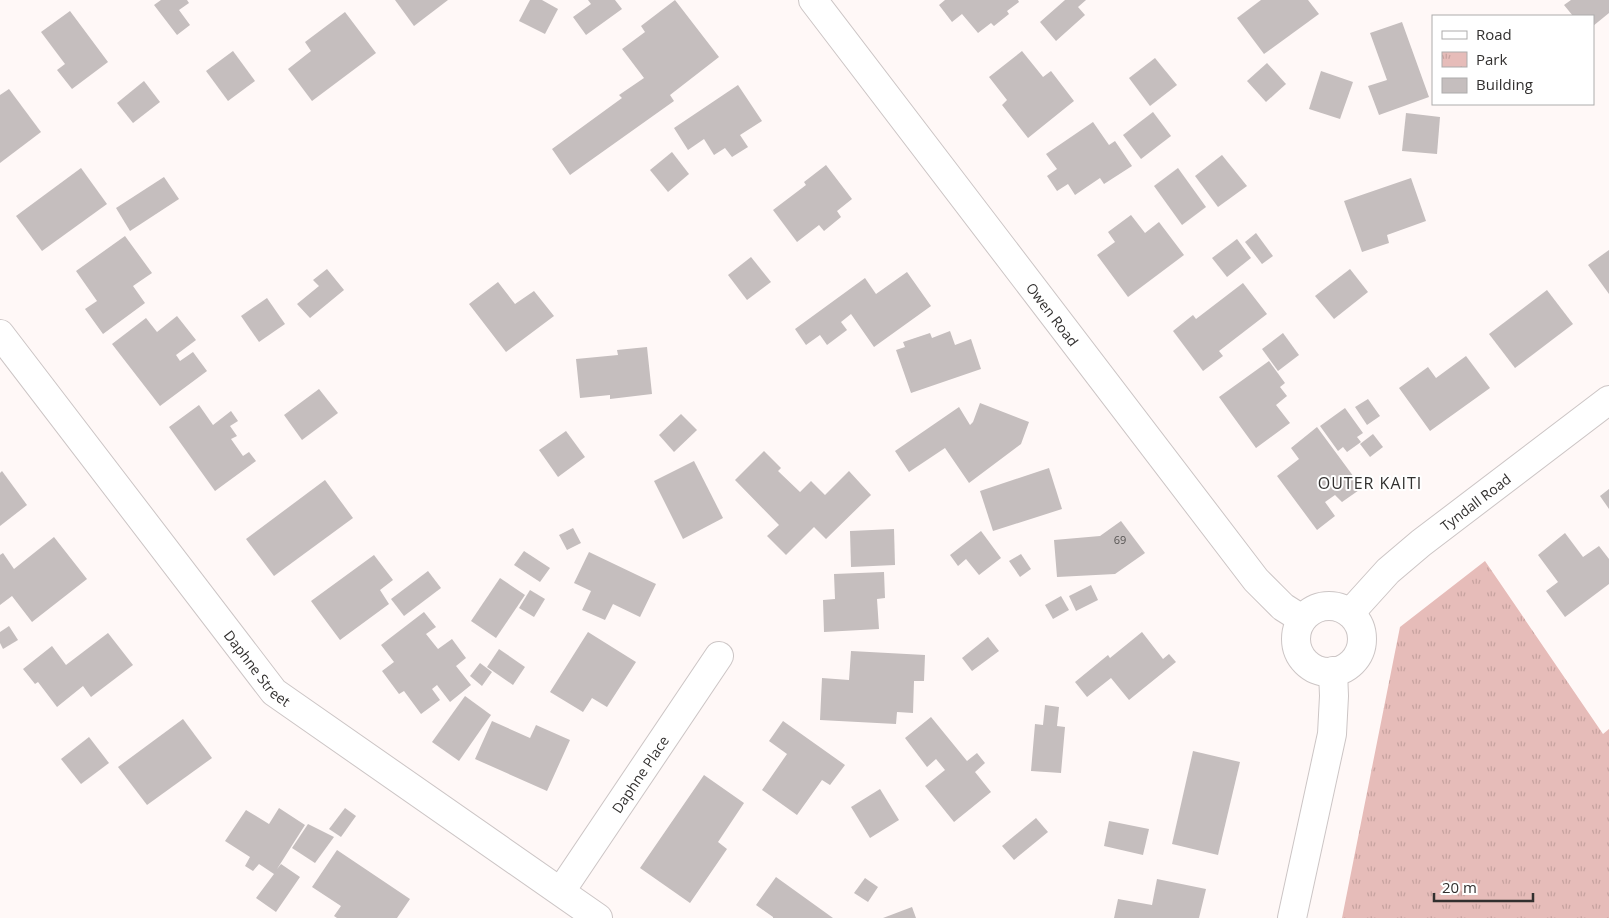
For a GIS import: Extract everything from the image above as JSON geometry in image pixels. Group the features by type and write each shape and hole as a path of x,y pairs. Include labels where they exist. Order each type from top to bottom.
{"street":[{"name":"Owen Road","path":"813,0 1256,580 1283,607 1302,619"},
{"name":"Daphne Street","path":"0,334 274,692 598,918"},
{"name":"Tyndall Road","path":"1350,613 1388,571 1421,543 1609,400"},
{"path":"1319,607 1340,607 1350,613 1357,621 1361,631 1362,642 1352,662 1344,668 1333,671 1322,671 1312,667 1304,660 1298,650 1296,634 1302,619 1319,607"},
{"name":"Daphne Place","path":"561,891 719,656"},
{"path":"1292,918 1332,734 1333,671"}],"green space":[{"path":"1485,561 1603,734 1609,729 1609,918 1342,918 1400,627"}],"building":[{"path":"161,0 187,0 189,3 179,10 190,25 177,35 154,5"},
{"path":"395,0 448,0 414,26"},
{"path":"530,0 542,0 558,9 545,34 519,21"},
{"path":"588,0 615,0 622,9 586,35 573,17 591,4"},
{"path":"675,0 719,57 670,95 674,101 570,175 552,149 622,98 619,95 644,78 622,49 645,32 641,26"},
{"path":"945,0 1018,0 1019,2 1007,11 1009,14 994,26 991,23 978,33 962,14 952,22 939,5"},
{"path":"1065,0 1086,0 1078,7 1085,15 1056,41 1040,22"},
{"path":"1261,0 1308,0 1319,14 1264,54 1237,18"},
{"path":"1571,0 1609,0 1609,13 1594,25 1594,15 1572,15 1564,5"},
{"path":"70,11 108,62 72,89 57,70 65,64 41,32"},
{"path":"345,12 376,53 312,101 288,69 311,51 305,42"},
{"path":"1402,22 1429,97 1379,115 1368,86 1387,80 1370,33"},
{"path":"233,51 255,81 228,101 206,71"},
{"path":"1022,51 1043,77 1051,71 1074,101 1028,138 1002,105 1007,100 989,77"},
{"path":"1155,58 1177,85 1150,106 1129,78"},
{"path":"1267,63 1286,84 1266,102 1247,81"},
{"path":"1321,71 1353,82 1340,119 1309,109"},
{"path":"144,81 160,102 133,123 117,103"},
{"path":"738,85 762,121 740,135 748,147 732,157 725,148 714,155 704,139 688,150 674,128"},
{"path":"9,89 41,132 0,163 0,95"},
{"path":"1153,112 1171,136 1141,159 1123,135"},
{"path":"1406,113 1440,117 1437,154 1402,151"},
{"path":"1093,122 1109,145 1115,141 1132,166 1104,184 1100,178 1075,195 1068,184 1057,191 1047,176 1057,169 1046,154"},
{"path":"672,152 689,174 668,192 650,170"},
{"path":"1222,155 1247,186 1218,207 1195,176"},
{"path":"826,165 852,199 837,211 841,217 824,231 819,225 797,242 773,210 806,185 804,182"},
{"path":"81,168 107,204 42,251 16,216"},
{"path":"1178,168 1206,207 1182,225 1154,186"},
{"path":"164,177 179,199 130,231 116,208"},
{"path":"1411,178 1426,221 1387,235 1389,243 1362,252 1344,201"},
{"path":"1131,215 1145,233 1159,222 1184,255 1128,297 1097,255 1115,242 1108,232"},
{"path":"1256,233 1273,256 1262,264 1245,242"},
{"path":"125,236 152,273 133,286 145,303 103,334 85,309 97,301 76,271"},
{"path":"1237,239 1251,258 1227,277 1212,258"},
{"path":"1609,250 1609,294 1588,265"},
{"path":"751,257 771,282 747,300 728,275"},
{"path":"327,269 344,290 310,318 297,304 319,286 313,280"},
{"path":"1350,269 1368,292 1334,319 1315,296"},
{"path":"907,272 931,306 874,347 851,314 841,322 847,330 827,345 820,335 806,345 795,329 865,278 876,294"},
{"path":"498,282 515,304 534,291 554,316 506,352 469,304"},
{"path":"1243,283 1267,314 1219,351 1223,356 1203,371 1173,331 1193,315 1196,319"},
{"path":"1547,290 1573,324 1515,368 1489,334"},
{"path":"267,298 285,324 259,342 241,316"},
{"path":"177,316 196,340 176,355 180,361 193,352 207,371 160,406 112,344 146,318 157,332"},
{"path":"950,331 955,345 971,339 981,369 911,393 896,350 905,347 903,342 930,333 932,338"},
{"path":"1283,333 1299,355 1278,371 1262,349"},
{"path":"647,347 652,394 610,399 610,395 580,398 576,359 618,355 617,350"},
{"path":"1466,356 1490,388 1430,431 1399,388 1428,367 1436,378"},
{"path":"1269,361 1285,383 1280,387 1287,396 1276,405 1290,423 1256,448 1219,397"},
{"path":"319,389 338,413 302,440 284,415"},
{"path":"1368,399 1380,416 1367,425 1355,407"},
{"path":"980,403 1029,422 1021,444 969,483 945,448 909,472 895,451 959,407 970,425"},
{"path":"199,405 213,425 231,411 238,421 230,426 237,436 231,439 243,456 249,452 256,461 215,491 169,427"},
{"path":"1345,408 1363,433 1357,437 1361,442 1347,452 1343,447 1338,451 1320,426"},
{"path":"681,414 697,430 674,452 659,435"},
{"path":"1317,427 1362,488 1342,502 1335,495 1325,502 1335,516 1317,530 1277,476 1299,459 1291,448"},
{"path":"566,431 585,457 558,477 539,450"},
{"path":"1373,434 1383,447 1370,457 1360,444"},
{"path":"764,451 781,468 778,471 800,492 811,481 825,495 849,471 871,495 826,539 814,527 786,555 767,536 779,525 735,480"},
{"path":"694,461 723,518 683,539 654,481"},
{"path":"1049,468 1062,509 993,531 980,491"},
{"path":"2,471 27,505 0,526 0,473"},
{"path":"325,480 353,518 274,576 246,539"},
{"path":"1609,489 1609,509 1600,496"},
{"path":"1121,521 1145,553 1115,574 1057,577 1054,540 1100,536"},
{"path":"573,528 581,543 567,550 559,535"},
{"path":"894,529 895,565 851,567 850,531"},
{"path":"981,531 1001,558 979,575 966,559 958,566 950,555"},
{"path":"1565,533 1583,557 1599,546 1609,559 1609,584 1565,617 1546,591 1558,582 1538,555"},
{"path":"54,537 87,579 32,622 12,596 0,605 0,555 3,553 14,569"},
{"path":"524,551 550,568 540,582 514,565"},
{"path":"589,552 656,584 640,617 613,604 605,620 582,610 591,591 574,583"},
{"path":"1021,554 1031,569 1020,577 1009,561"},
{"path":"374,555 393,580 380,590 389,604 340,640 311,601"},
{"path":"428,571 441,588 404,616 391,599"},
{"path":"884,572 885,598 877,599 879,629 824,632 823,600 835,599 834,574"},
{"path":"500,578 525,595 496,638 471,621"},
{"path":"1091,585 1098,600 1076,611 1069,596"},
{"path":"530,590 545,599 534,617 519,608"},
{"path":"1061,596 1069,610 1053,619 1045,605"},
{"path":"424,612 436,627 426,634 438,649 452,639 466,658 456,666 471,685 450,702 437,685 432,689 440,700 421,714 404,691 399,694 382,671 394,662 381,645"},
{"path":"9,626 18,640 3,649 0,643 0,632"},
{"path":"588,632 636,662 607,707 592,698 583,712 550,692"},
{"path":"1142,632 1163,659 1169,654 1176,662 1129,700 1111,678 1087,697 1075,682 1108,655 1110,658"},
{"path":"108,633 133,665 91,697 83,686 57,707 38,682 35,684 23,669 52,646 66,665"},
{"path":"988,637 999,651 972,671 962,658"},
{"path":"499,649 525,667 513,685 487,667"},
{"path":"851,651 925,655 924,681 914,681 913,713 897,712 896,724 820,720 822,678 849,680"},
{"path":"480,663 492,672 482,686 470,676"},
{"path":"465,696 491,715 459,761 432,742"},
{"path":"1045,705 1059,707 1057,726 1065,727 1061,773 1031,771 1035,724 1043,725"},
{"path":"931,717 967,761 977,753 985,763 975,772 991,792 954,822 925,786 945,770 936,759 927,767 905,738"},
{"path":"183,719 212,758 147,805 118,767"},
{"path":"492,721 530,738 536,725 570,740 547,791 475,759"},
{"path":"783,721 845,765 830,785 822,780 797,815 762,790 787,754 769,741"},
{"path":"89,737 109,763 81,784 61,759"},
{"path":"1193,751 1240,762 1218,855 1172,844"},
{"path":"704,775 744,803 718,842 727,849 690,903 640,868"},
{"path":"880,789 899,820 870,838 851,807"},
{"path":"279,808 305,825 277,869 281,864 300,877 276,912 256,898 274,874 259,864 253,871 245,866 250,857 225,841 246,810 269,824"},
{"path":"345,808 356,816 341,837 329,829"},
{"path":"1036,818 1048,832 1014,860 1002,846"},
{"path":"1109,821 1149,829 1143,855 1104,846"},
{"path":"308,824 334,837 315,863 292,848"},
{"path":"337,850 410,899 397,918 337,918 334,916 341,906 312,887"},
{"path":"776,877 833,918 773,918 756,905"},
{"path":"865,878 878,887 868,902 854,893"},
{"path":"1157,879 1206,889 1199,918 1114,918 1118,899 1152,905"},
{"path":"912,907 916,918 883,918"}],"district":[{"name":"OUTER KAITI","path":"1370,483"}]}
